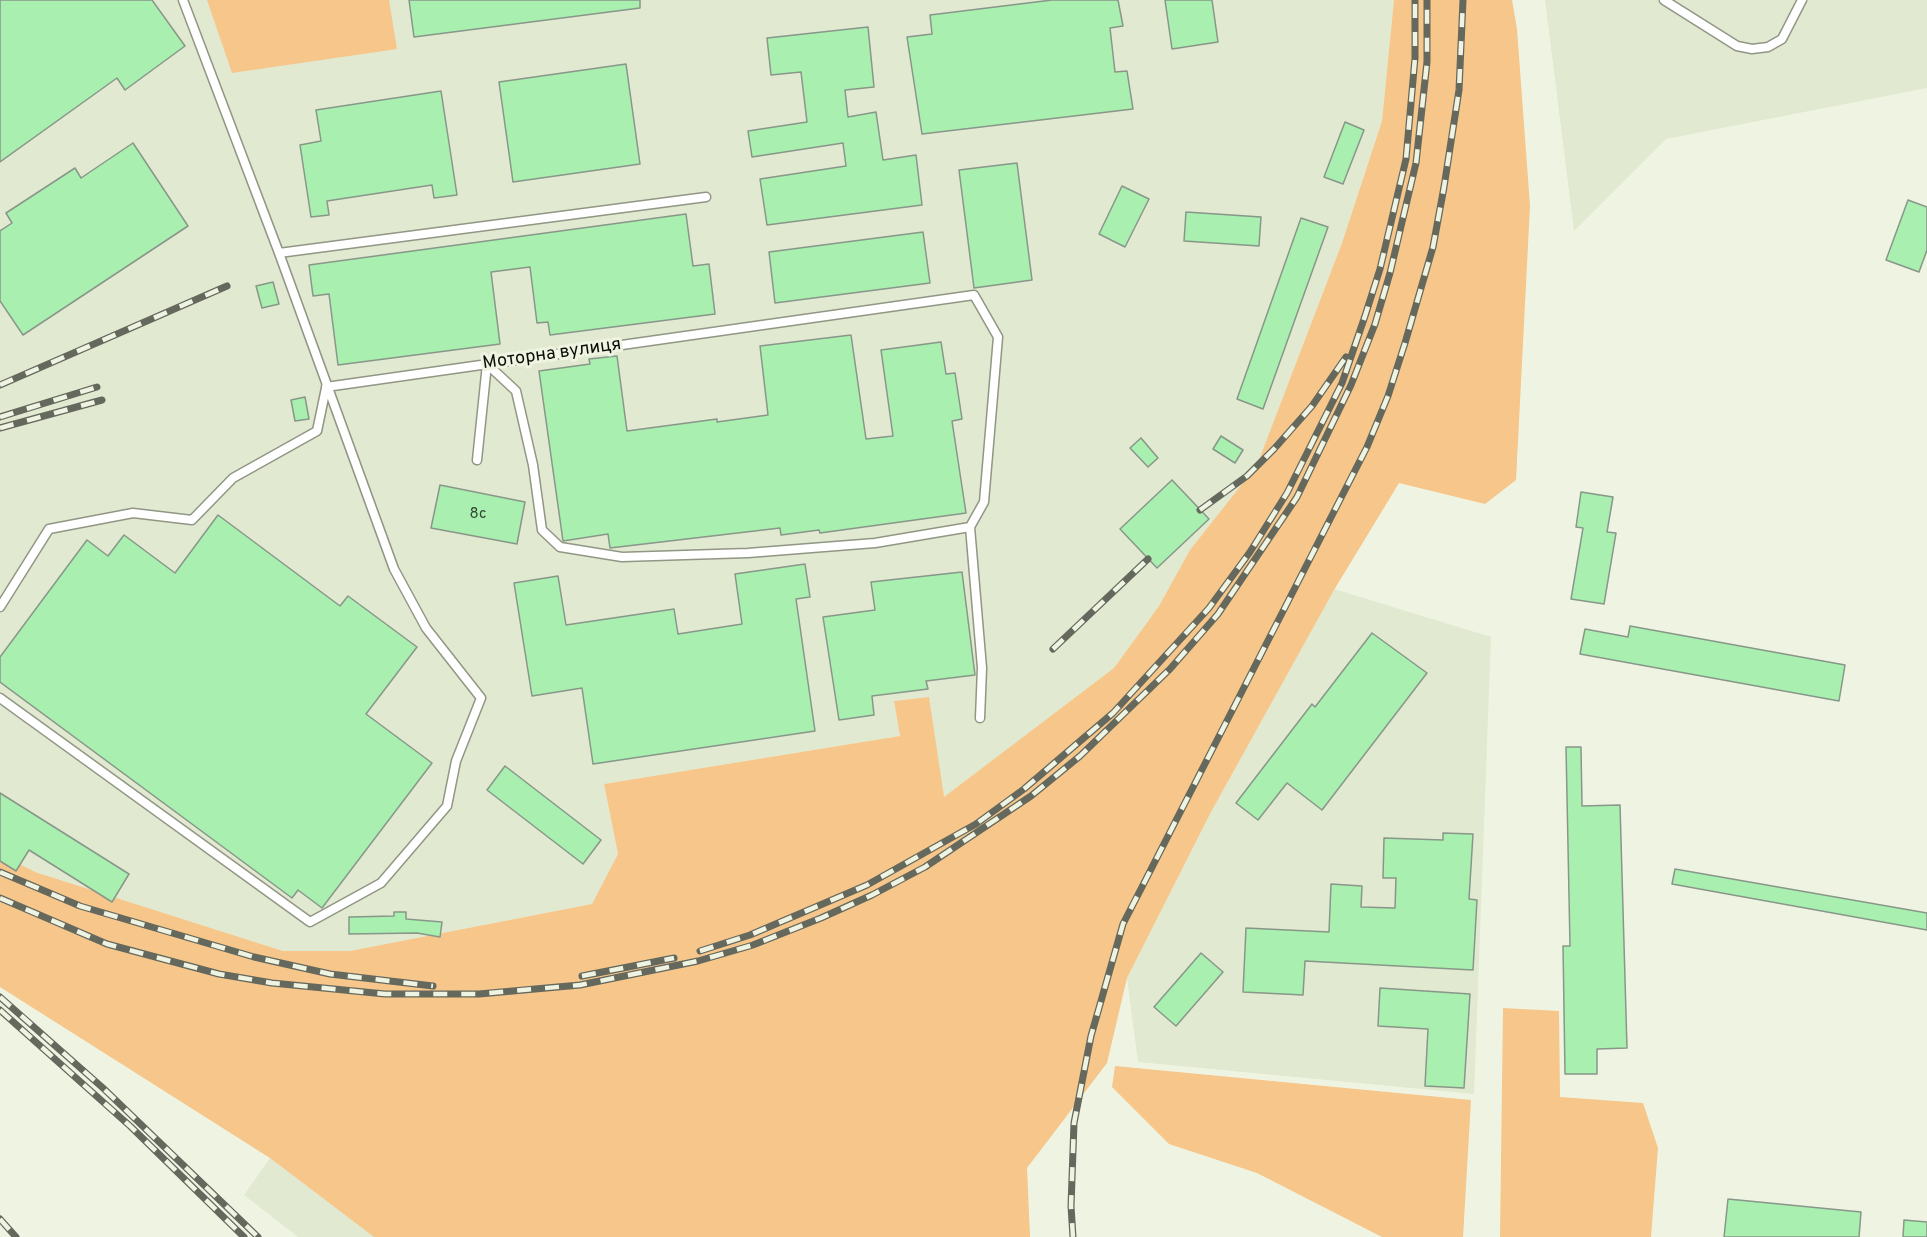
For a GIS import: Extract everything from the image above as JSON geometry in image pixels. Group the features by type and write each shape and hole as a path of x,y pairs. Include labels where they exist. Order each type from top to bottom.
{"lane":[{"path":"0,698 310,922 381,883 447,806 456,761 481,698 426,628 394,568 326,387 279,253 183,0"},
{"path":"1664,0 1737,45 1752,49 1768,47 1782,39 1802,0"},
{"path":"279,253 706,197"},
{"name":"Моторна вулиця","path":"326,387 974,295 998,337 984,502 970,527"},
{"path":"477,460 487,364"},
{"path":"487,364 516,391 533,465 542,530 560,547 622,557 748,553 875,543 970,527 982,668 980,718"},
{"path":"0,607 49,529 133,513 192,520 233,478 317,431 326,387"}],"shaded area":[{"path":"0,0 1394,0 1382,121 1342,243 1257,465 1190,550 1159,606 1114,668 943,798 929,697 894,701 900,736 604,784 618,854 592,904 350,951 283,951 35,872 0,854"},
{"path":"207,0 389,0 397,49 232,73"},
{"path":"1394,0 1512,0 1517,29 1530,206 1516,480 1485,504 1399,483 1334,590 1211,812 1127,978 1107,1063 1027,1168 1030,1237 374,1237 270,1158 0,987 0,854 35,872 283,951 350,951 592,904 618,854 604,784 900,736 894,701 929,697 944,797 1114,668 1159,606 1190,550 1257,465 1342,243 1382,121"},
{"path":"1545,0 1927,0 1927,88 1666,139 1574,231"},
{"path":"1334,589 1491,637 1474,1094 1138,1062 1127,978 1211,812"},
{"path":"1503,1008 1559,1011 1560,1097 1643,1103 1658,1148 1651,1237 1500,1237"},
{"path":"1115,1066 1471,1100 1463,1237 1382,1237 1257,1173 1169,1144 1112,1087"},
{"path":"270,1158 374,1237 298,1237 244,1195"}],"building":[{"path":"0,0 152,0 185,46 125,90 117,78 0,162"},
{"path":"409,0 640,0 640,8 414,37"},
{"path":"1052,0 1118,0 1123,26 1110,28 1115,72 1127,71 1133,109 922,134 907,37 932,34 930,15"},
{"path":"1165,0 1212,0 1218,42 1172,49"},
{"path":"868,27 874,87 845,90 848,117 876,112 883,160 916,155 922,205 767,225 760,179 846,166 843,143 752,157 748,131 807,122 801,72 771,75 767,38"},
{"path":"626,64 640,164 513,182 499,82"},
{"path":"441,91 457,195 434,198 432,185 327,201 329,215 311,217 300,145 321,141 316,110"},
{"path":"1345,122 1364,130 1343,184 1324,177"},
{"path":"133,143 188,226 23,335 0,301 0,231 12,223 6,213 75,168 81,178"},
{"path":"1017,163 1032,280 974,288 959,170"},
{"path":"1122,186 1149,199 1125,247 1099,234"},
{"path":"1908,200 1927,207 1927,250 1919,272 1886,260"},
{"path":"1186,212 1261,217 1259,246 1184,241"},
{"path":"686,214 693,266 709,264 715,314 550,335 548,322 537,323 530,267 491,272 500,344 338,365 329,294 313,296 309,265"},
{"path":"1301,218 1328,227 1263,409 1237,399"},
{"path":"923,232 930,283 775,303 769,252"},
{"path":"273,282 279,304 262,308 256,286"},
{"path":"851,335 866,439 893,436 881,350 941,342 946,374 955,373 962,419 952,421 966,513 820,533 819,530 781,535 780,528 610,548 608,534 563,541 539,371 590,364 589,359 617,356 627,431 717,419 717,422 768,415 760,346"},
{"path":"305,397 309,419 295,421 291,400"},
{"path":"1221,436 1243,450 1235,463 1213,449"},
{"path":"1141,438 1158,458 1148,467 1130,448"},
{"path":"1172,480 1209,519 1157,568 1120,529"},
{"path":"440,485 525,502 517,544 431,528"},
{"path":"1581,492 1613,497 1607,532 1616,533 1604,604 1571,599 1583,528 1576,527"},
{"path":"218,515 340,606 348,596 417,647 366,714 432,763 322,908 298,890 292,898 0,682 0,657 87,540 108,556 124,535 175,573"},
{"path":"805,564 810,597 796,599 815,731 593,764 582,688 532,696 514,583 558,576 566,625 674,609 678,634 742,624 735,574"},
{"path":"962,572 975,675 926,681 928,689 872,696 874,715 839,720 823,617 875,610 871,582"},
{"path":"1630,626 1845,665 1839,701 1580,654 1585,629 1628,637"},
{"path":"1372,633 1427,673 1322,810 1287,783 1258,820 1236,803 1312,704 1315,707"},
{"path":"1566,747 1581,747 1582,806 1620,805 1627,1048 1597,1049 1597,1074 1565,1074 1563,946 1570,946"},
{"path":"505,766 601,840 583,864 487,790"},
{"path":"0,793 129,874 112,902 29,850 16,871 0,861"},
{"path":"1443,833 1473,834 1469,899 1477,900 1473,970 1305,961 1303,995 1243,992 1246,928 1329,932 1331,884 1362,886 1361,907 1395,908 1396,878 1383,878 1384,838 1443,840"},
{"path":"1675,869 1927,913 1927,930 1672,884"},
{"path":"394,912 406,912 406,919 442,922 440,937 417,933 349,934 349,917 394,916"},
{"path":"1201,953 1223,972 1176,1026 1154,1007"},
{"path":"1380,988 1470,994 1464,1088 1425,1086 1428,1029 1378,1026"},
{"path":"1728,1199 1861,1212 1859,1237 1724,1237"},
{"path":"1904,1220 1927,1222 1927,1237 1903,1237"}],"railway":[{"path":"700,951 750,935 867,885 976,824 1024,789 1113,713 1209,608 1250,552 1287,493 1342,383 1365,316 1380,269 1406,159 1415,58 1415,0"},
{"path":"0,898 107,944 219,974 272,983 385,994 479,994 580,985 698,961 753,945 821,918 872,895 925,867 1031,796 1080,756 1170,669 1218,614 1297,497 1351,385 1375,324 1390,273 1416,163 1427,62 1427,0"},
{"path":"1073,1237 1071,1206 1074,1123 1091,1036 1123,924 1367,447 1388,396 1405,343 1433,247 1444,187 1459,90 1463,0"},
{"path":"0,385 227,286"},
{"path":"1200,510 1247,476 1274,449 1312,406 1346,357"},
{"path":"0,417 97,387"},
{"path":"0,428 102,400"},
{"path":"1053,649 1148,559"},
{"path":"0,872 80,906 254,957 330,974 433,986"},
{"path":"582,976 674,958"},
{"path":"0,997 103,1088 258,1237"},
{"path":"0,1010 130,1126 244,1237"},
{"path":"0,1219 16,1237"}]}
